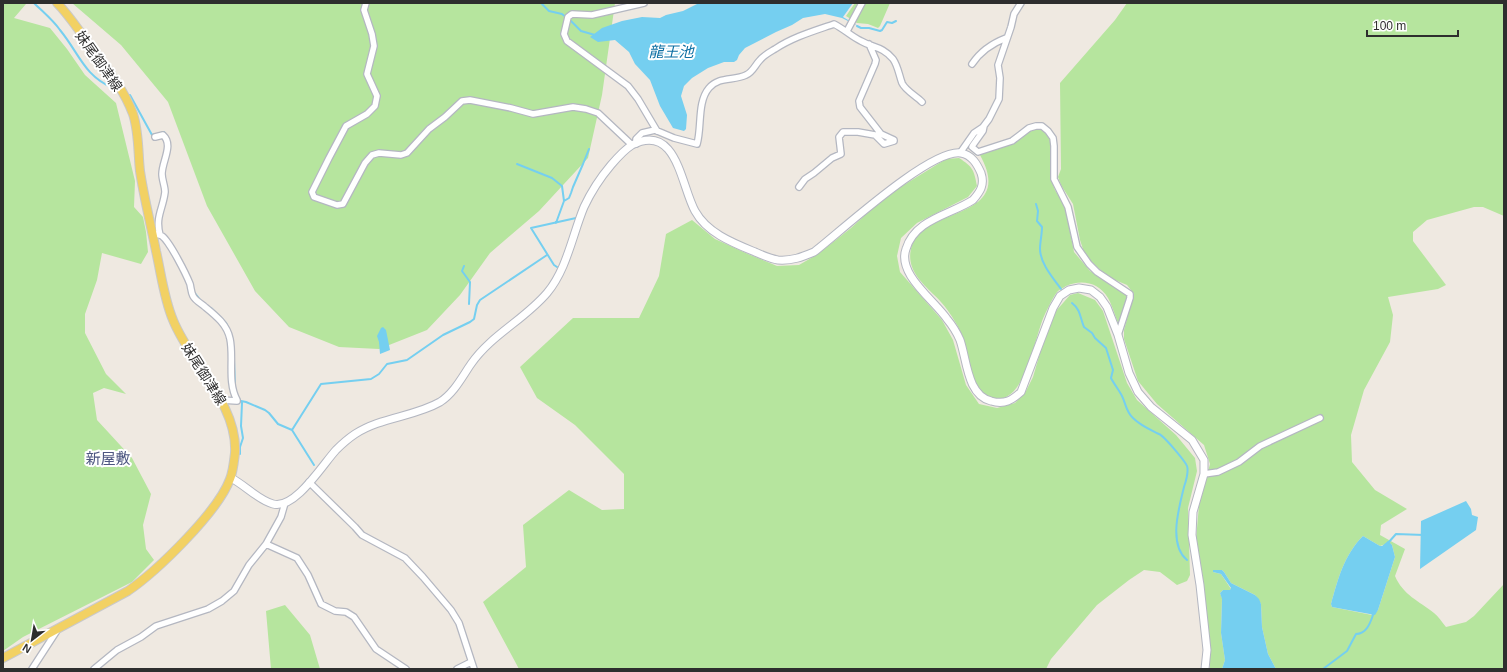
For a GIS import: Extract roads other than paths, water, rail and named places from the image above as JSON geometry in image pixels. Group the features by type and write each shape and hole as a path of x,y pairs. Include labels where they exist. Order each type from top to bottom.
{"main road":[{"name":"妹尾御津線","path":"3,658 110,601 142,581 212,510 231,478 235,451 234,438 228,416 221,400 185,346 172,318 156,235 141,173 133,116 119,87 93,49 57,3"}],"street":[{"path":"366,3 364,10 372,34 374,46 368,74 377,96 375,106 367,114 346,126 328,158 312,192 314,197 338,205 343,204 365,163 372,155 379,153 401,155 407,153 429,129 445,118 462,101 470,100 533,114 573,107 586,109 598,113 634,144"},
{"path":"644,3 592,15 572,14 568,17 564,34 567,41 628,86 638,99 656,131"},
{"path":"847,31 862,3"},
{"path":"1021,3 1014,14 998,65 1000,78 999,99 994,111 984,126 983,131 972,147 978,152 1012,141 1028,128 1036,126 1042,126 1048,131 1053,138 1054,179 1068,207 1077,247 1081,255 1097,272 1130,294 1118,335"},
{"path":"634,144 636,138 642,133 656,131 674,138 697,144 703,98 709,88 722,80 746,76 751,72 760,59 776,48 810,32 834,24 861,41 879,47 893,60 897,67 902,84 922,102"},
{"path":"972,64 976,58 997,41 1006,38"},
{"path":"799,187 805,178 814,173 832,158 841,154 840,137 843,132 858,132 875,135 884,144 894,141 881,134 860,107 859,101 876,64 876,60 869,44"},
{"path":"960,153 974,133 984,126"},
{"path":"155,137 165,136 168,144 163,166 166,178 165,192 156,235 172,248 190,284 192,295 218,318 223,324 230,338 232,382 237,401 221,400"},
{"path":"231,478 265,501 275,505 285,503 300,493 336,449 354,435 371,425 441,402 455,388 472,362 491,342 545,295 557,280 567,258 584,207 592,191 619,156 634,144 649,140 660,144 671,151 676,160 695,212 704,224 712,231 741,247 776,260 790,260 814,252 873,203 911,175 938,158 949,154 960,153 969,156 976,162 982,175 983,184 973,200 966,205 921,226 916,231 905,250 906,266 916,284 945,316 959,338 973,386 978,394 985,399 999,403 1012,400 1021,392 1053,308 1060,296 1069,290 1080,288 1091,290 1100,297 1107,307 1118,335 1129,373 1138,392 1151,406 1192,440 1204,460 1204,474 1193,512 1192,535 1200,585 1206,643 1205,669"},
{"path":"1204,474 1218,472 1232,466 1260,446 1320,418"},
{"path":"309,482 355,526 362,535 405,558 423,577 451,610 459,623 474,669"},
{"path":"94,669 117,650 141,637 156,626 208,609 222,601 234,591 249,565 266,544 281,517 285,503"},
{"path":"266,544 297,558 308,575 321,604 335,611 346,612 354,617 376,649 406,669"},
{"path":"32,669 59,627"},
{"path":"457,669 471,662"}],"water":[{"name":"龍王池","path":"699,3 853,3 843,17 860,27 842,18 825,14 803,18 745,48 734,62 724,62 708,68 692,78 684,86 681,96 687,115 686,129 684,131 673,128 660,106 650,80 635,64 629,52 615,40 598,42 590,37 602,28 622,21 642,17 660,18 683,11"},
{"path":"383,327 386,330 390,350 380,354 377,336"},
{"path":"1466,501 1471,509 1472,515 1478,517 1476,530 1420,569 1421,521"},
{"path":"1363,536 1380,546 1388,541 1392,545 1395,557 1378,610 1375,615 1332,607 1331,604 1346,559 1356,543"},
{"path":"1213,570 1222,570 1231,583 1255,595 1259,599 1261,604 1262,627 1268,654 1276,669 1222,669 1225,660 1221,633 1222,599 1220,593 1223,590 1230,590 1231,588 1221,574 1213,572"}],"waterway":[{"path":"34,3 57,26 88,70 103,83 113,88"},
{"path":"541,3 549,11 562,14 581,31 595,35"},
{"path":"857,26 880,31 887,22 892,23 896,21"},
{"path":"130,95 152,135 155,134"},
{"path":"161,133 164,132 169,140"},
{"path":"564,201 569,198 589,149"},
{"path":"517,164 552,178 562,186 564,201 556,223"},
{"path":"164,174 167,189"},
{"path":"1036,204 1038,211 1037,221 1042,227 1040,246 1042,260 1061,289"},
{"path":"557,267 554,265 531,228 576,218"},
{"path":"292,430 321,384 371,379 379,374 387,364 407,360 443,335 470,322 474,319 477,305 480,300 547,255"},
{"path":"464,266 462,271 470,282 469,304"},
{"path":"194,292 201,301"},
{"path":"1072,303 1079,311 1084,327 1106,348 1113,370 1111,378 1122,396 1129,413 1139,423 1162,436 1187,466 1188,471 1176,525 1178,545 1181,553 1187,560"},
{"path":"211,308 226,323 231,334"},
{"path":"234,360 235,388"},
{"path":"238,397 242,403 241,426 243,438 240,447 240,454"},
{"path":"241,401 265,410 278,424 292,430 314,465"},
{"path":"1388,543 1396,534 1424,535"},
{"path":"1323,669 1347,651 1356,634 1359,634 1367,628 1373,615 1372,613"}],"district":[{"name":"新屋敷","path":"108,458"}]}
